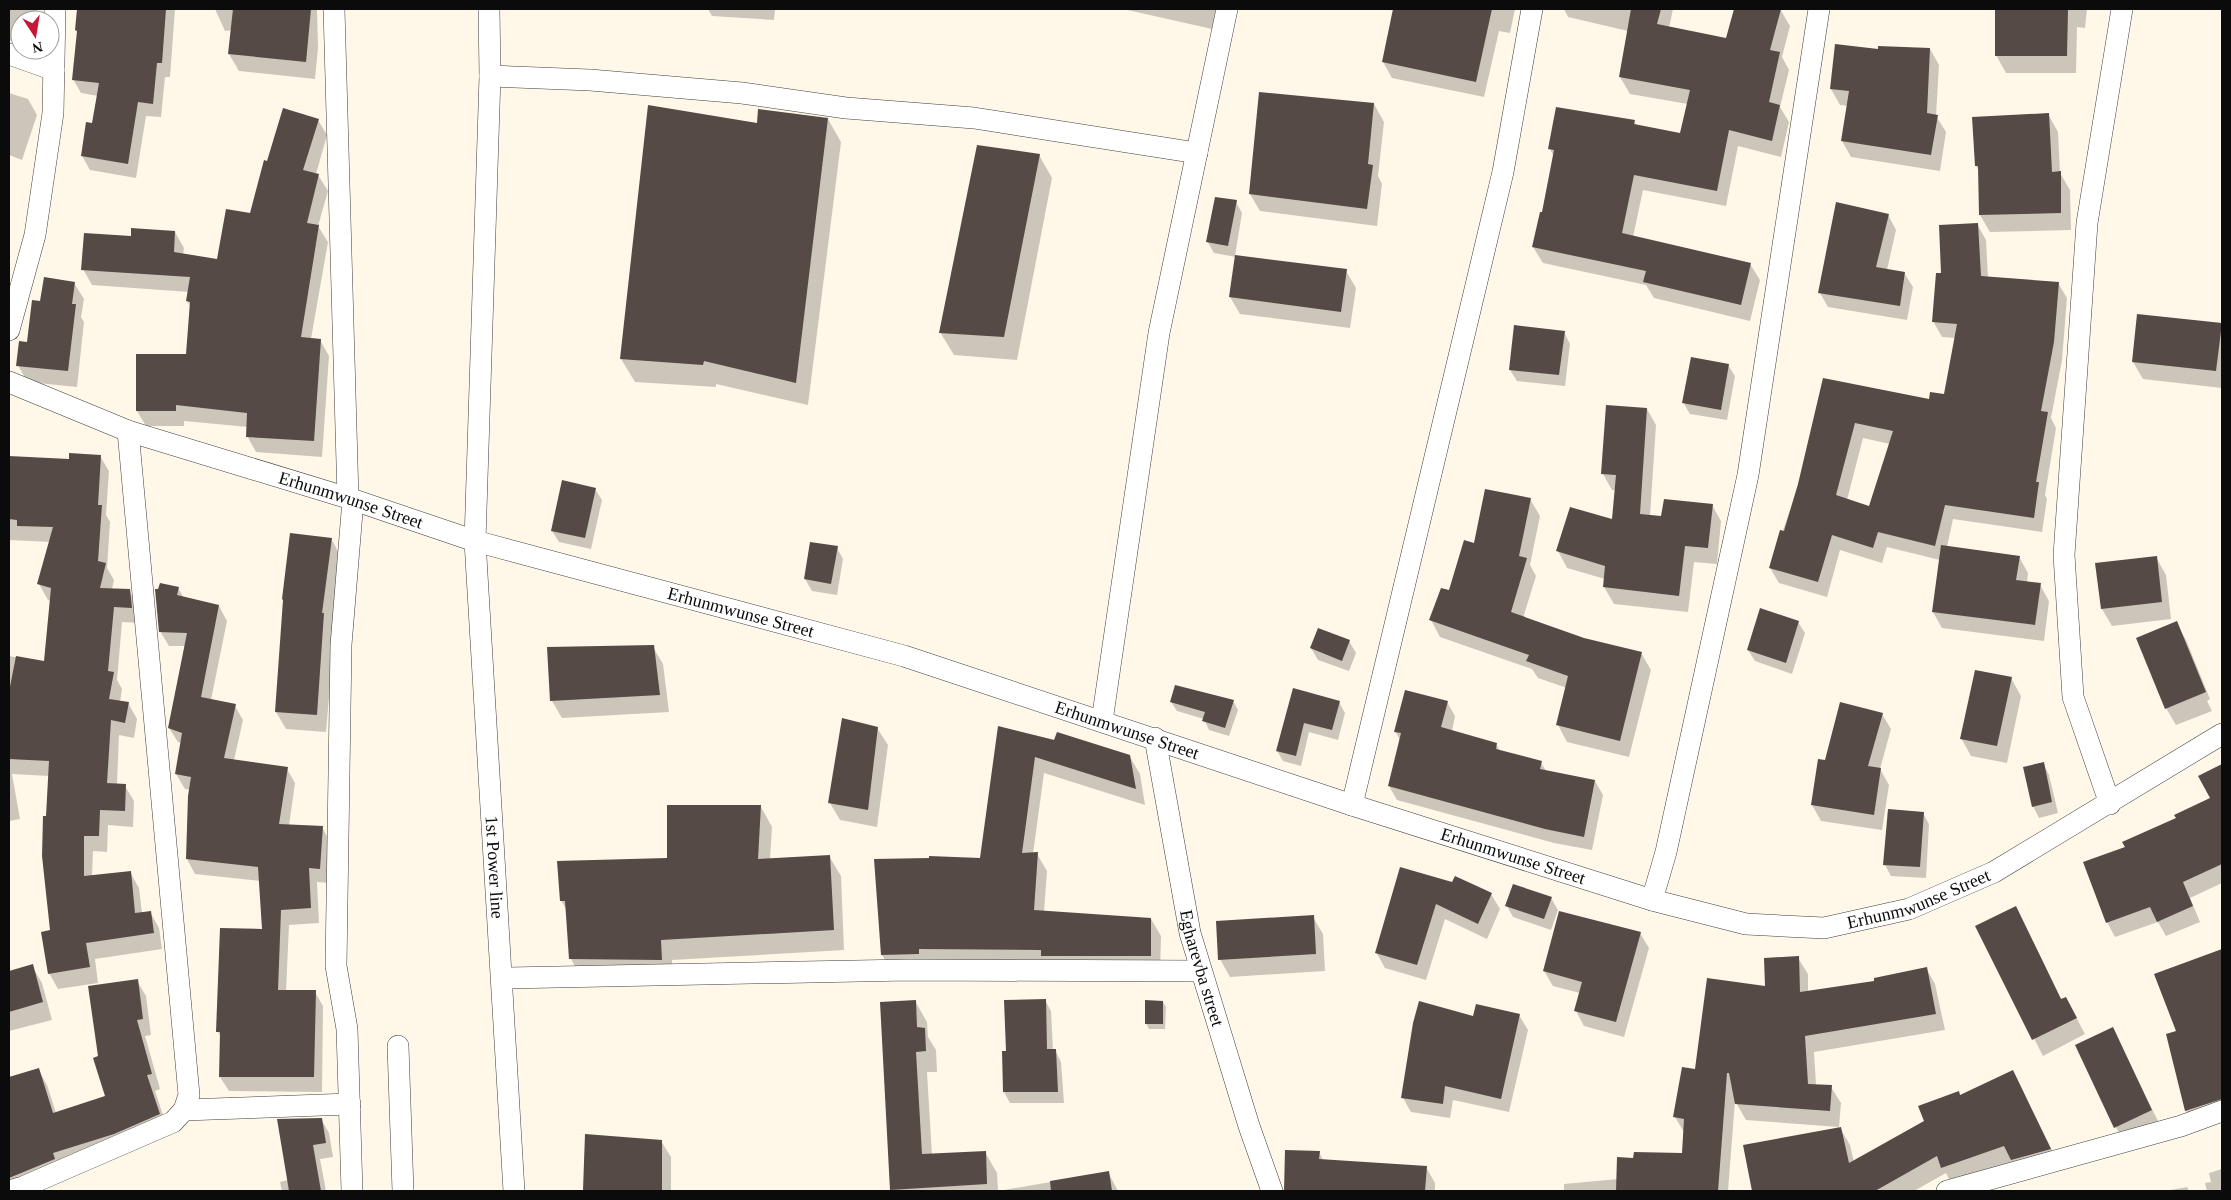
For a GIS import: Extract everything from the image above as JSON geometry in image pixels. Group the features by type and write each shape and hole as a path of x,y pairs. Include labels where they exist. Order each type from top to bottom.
{"street":[{"path":"9,330 35,236 53,113 55,9"},
{"path":"334,9 350,500 341,645 336,966 347,1029 352,1191"},
{"name":"1st Power line","path":"488,9 490,76 475,541 514,1191"},
{"path":"1102,721 1159,333 1227,9"},
{"path":"1352,805 1502,172 1532,9"},
{"path":"1652,900 1666,852 1748,476 1819,9"},
{"path":"2110,804 2073,697 2064,555 2087,223 2122,9"},
{"path":"9,54 54,70"},
{"path":"490,76 590,80 742,93 846,108 974,118 1197,153"},
{"name":"Erhunmwunse Street","path":"9,382 128,432 350,500 475,541 904,656 1156,738 1352,805 1652,900 1746,924 1824,928 1909,910 1994,872 2110,804 2222,734"},
{"path":"18,1190 173,1122 184,1110 189,1095 128,432"},
{"name":"Egharevba street","path":"1156,738 1190,934 1200,971 1272,1191"},
{"path":"502,978 908,970 1200,971"},
{"path":"398,1046 403,1191"},
{"path":"184,1110 350,1104"},
{"path":"1947,1191 2181,1126 2222,1111"}],"building":[{"path":"77,9 166,9 162,63 157,63 153,104 138,102 128,164 81,156 86,122 92,123 99,83 72,80 77,31 75,30"},
{"path":"233,9 311,9 306,62 228,54"},
{"path":"1393,9 1492,9 1476,82 1382,62"},
{"path":"1631,9 1661,9 1657,24 1726,38 1734,9 1781,9 1770,50 1780,52 1769,102 1780,105 1772,141 1729,130 1717,191 1634,175 1622,233 1751,263 1741,305 1643,282 1646,271 1532,247 1540,212 1542,212 1554,150 1548,149 1556,107 1635,120 1634,124 1680,133 1690,90 1619,77"},
{"path":"1995,9 2068,9 2067,56 1995,56"},
{"path":"1835,44 1878,49 1878,46 1930,48 1927,113 1938,115 1931,155 1841,141 1849,91 1830,89"},
{"path":"1259,92 1374,103 1368,164 1373,165 1367,209 1249,194"},
{"path":"648,105 757,123 758,109 828,118 796,383 704,361 703,365 620,359"},
{"path":"283,108 319,119 303,170 319,174 307,223 319,225 301,337 321,339 314,441 246,437 247,413 176,405 176,411 136,411 136,354 186,354 190,302 186,301 190,277 81,270 84,233 131,236 131,228 175,231 174,252 217,259 226,209 250,213 264,160 267,161"},
{"path":"2049,113 2052,172 2061,171 2061,213 1979,215 1978,166 1975,166 1972,117"},
{"path":"977,145 1040,154 1004,337 939,333"},
{"path":"1215,197 1237,200 1228,246 1206,242"},
{"path":"1836,202 1889,214 1876,267 1905,272 1900,306 1818,293"},
{"path":"1978,223 1981,276 2059,282 2054,342 2041,411 2048,412 2036,482 2039,482 2034,518 1945,505 1935,546 1878,532 1873,548 1832,535 1818,582 1769,568 1780,530 1784,531 1798,484 1823,378 1929,399 1930,392 1944,394 1957,324 1932,322 1936,273 1941,273 1939,225","holes":["1855,423 1893,431 1869,506 1836,495"]},
{"path":"1235,255 1347,269 1341,312 1229,297"},
{"path":"44,277 75,282 72,304 76,304 68,371 16,366 19,341 27,342 32,300 40,301"},
{"path":"2137,314 2222,323 2216,371 2132,362"},
{"path":"1514,325 1565,331 1559,375 1509,370"},
{"path":"1691,357 1729,364 1721,410 1682,403"},
{"path":"1606,405 1647,408 1640,514 1661,516 1664,499 1713,504 1708,548 1685,546 1679,596 1603,587 1605,566 1556,551 1570,507 1612,519 1616,475 1601,474"},
{"path":"69,453 101,455 98,505 102,505 98,561 106,563 100,588 130,589 132,608 114,607 108,671 114,672 109,699 129,702 125,723 111,720 107,783 126,784 125,811 100,810 99,836 84,836 84,876 131,871 135,913 151,911 154,933 86,943 90,967 48,974 41,932 50,930 42,856 43,816 46,816 49,761 9,759 9,692 16,656 44,661 51,588 37,584 53,527 17,526 17,520 9,519 9,456 69,459"},
{"path":"562,480 596,488 585,538 551,531"},
{"path":"1485,489 1531,498 1519,556 1527,558 1511,612 1584,638 1642,652 1620,741 1556,725 1568,676 1526,661 1529,655 1429,620 1441,588 1449,590 1464,540 1474,543"},
{"path":"290,533 332,538 322,613 324,613 317,715 275,712 282,599"},
{"path":"810,542 838,546 831,584 804,579"},
{"path":"1941,545 2020,556 2016,580 2041,583 2035,625 1932,612"},
{"path":"2157,556 2162,602 2101,609 2095,563"},
{"path":"160,583 179,587 177,595 219,605 201,697 236,704 224,758 288,767 279,824 323,826 320,869 309,868 311,908 281,910 278,990 316,990 314,1077 219,1077 220,1032 216,1032 220,928 262,929 258,867 186,859 188,796 191,777 175,774 182,733 168,728 187,633 159,632 155,589 158,589"},
{"path":"1760,608 1799,621 1786,663 1747,650"},
{"path":"2177,621 2206,692 2165,709 2136,638"},
{"path":"1318,628 1350,640 1342,661 1310,648"},
{"path":"654,645 660,695 550,701 547,647"},
{"path":"1975,670 2012,677 1997,746 1960,739"},
{"path":"1175,685 1234,700 1225,728 1202,721 1205,712 1170,702"},
{"path":"1293,688 1340,701 1332,730 1304,723 1296,756 1276,751"},
{"path":"1405,690 1448,701 1441,727 1497,743 1496,749 1542,761 1540,769 1595,780 1584,837 1545,829 1388,786 1401,733 1394,732"},
{"path":"1840,702 1883,713 1868,766 1881,768 1874,815 1811,805 1818,759 1825,760"},
{"path":"842,718 878,727 868,810 828,803"},
{"path":"998,726 1054,740 1057,732 1130,755 1136,789 1035,757 1022,853 1038,852 1034,910 1151,918 1151,956 1041,956 1041,950 919,949 919,954 881,955 874,859 929,858 929,856 980,858"},
{"path":"2044,762 2052,802 2032,807 2023,767"},
{"path":"2222,764 2222,864 2183,882 2193,906 2157,922 2150,907 2106,923 2083,862 2125,847 2122,842 2176,818 2174,815 2210,798 2198,776"},
{"path":"667,805 761,805 758,859 830,855 834,930 661,940 662,960 569,959 565,901 560,901 557,861 667,858"},
{"path":"1888,809 1924,812 1920,867 1883,865"},
{"path":"1400,867 1452,882 1455,876 1492,893 1478,924 1436,904 1417,965 1375,953"},
{"path":"1513,884 1552,897 1544,919 1505,906"},
{"path":"2016,906 2061,999 2066,997 2077,1018 2032,1040 1975,926"},
{"path":"1559,911 1641,932 1616,1022 1574,1011 1582,982 1543,971"},
{"path":"1314,915 1316,954 1218,960 1216,921"},
{"path":"2222,949 2222,1099 2185,1111 2166,1034 2176,1031 2154,974"},
{"path":"1799,956 1800,992 1874,981 1874,978 1927,967 1936,1014 1805,1036 1808,1084 1832,1085 1830,1111 1735,1104 1729,1073 1727,1073 1718,1191 1616,1191 1617,1157 1633,1158 1634,1152 1682,1153 1684,1119 1673,1117 1682,1067 1695,1069 1707,978 1765,986 1764,958"},
{"path":"33,964 43,1002 9,1012 9,971"},
{"path":"138,979 143,1019 137,1020 152,1074 147,1075 160,1114 114,1134 53,1153 55,1159 9,1178 9,1077 39,1068 53,1113 105,1096 93,1058 98,1056 88,986"},
{"path":"1046,999 1047,1049 1056,1049 1058,1092 1003,1092 1002,1051 1006,1051 1004,1000"},
{"path":"916,1000 917,1027 925,1028 926,1051 916,1052 922,1154 986,1151 987,1184 890,1190 880,1002"},
{"path":"1145,1000 1163,1001 1163,1024 1145,1024"},
{"path":"1419,1001 1473,1016 1476,1004 1520,1014 1501,1099 1445,1086 1443,1104 1401,1098 1413,1023"},
{"path":"2113,1027 2152,1110 2114,1128 2075,1045"},
{"path":"2013,1070 2051,1149 2011,1160 2004,1146 1941,1168 1937,1156 1875,1191 1752,1191 1743,1145 1841,1127 1849,1163 1924,1121 1918,1106 1959,1091 1960,1095"},
{"path":"322,1118 326,1143 313,1145 321,1191 289,1191 277,1119"},
{"path":"585,1134 662,1140 662,1191 583,1190"},
{"path":"1285,1150 1320,1151 1319,1159 1427,1166 1425,1191 1284,1191"},
{"path":"1109,1171 1112,1191 1051,1191 1050,1181"}]}
